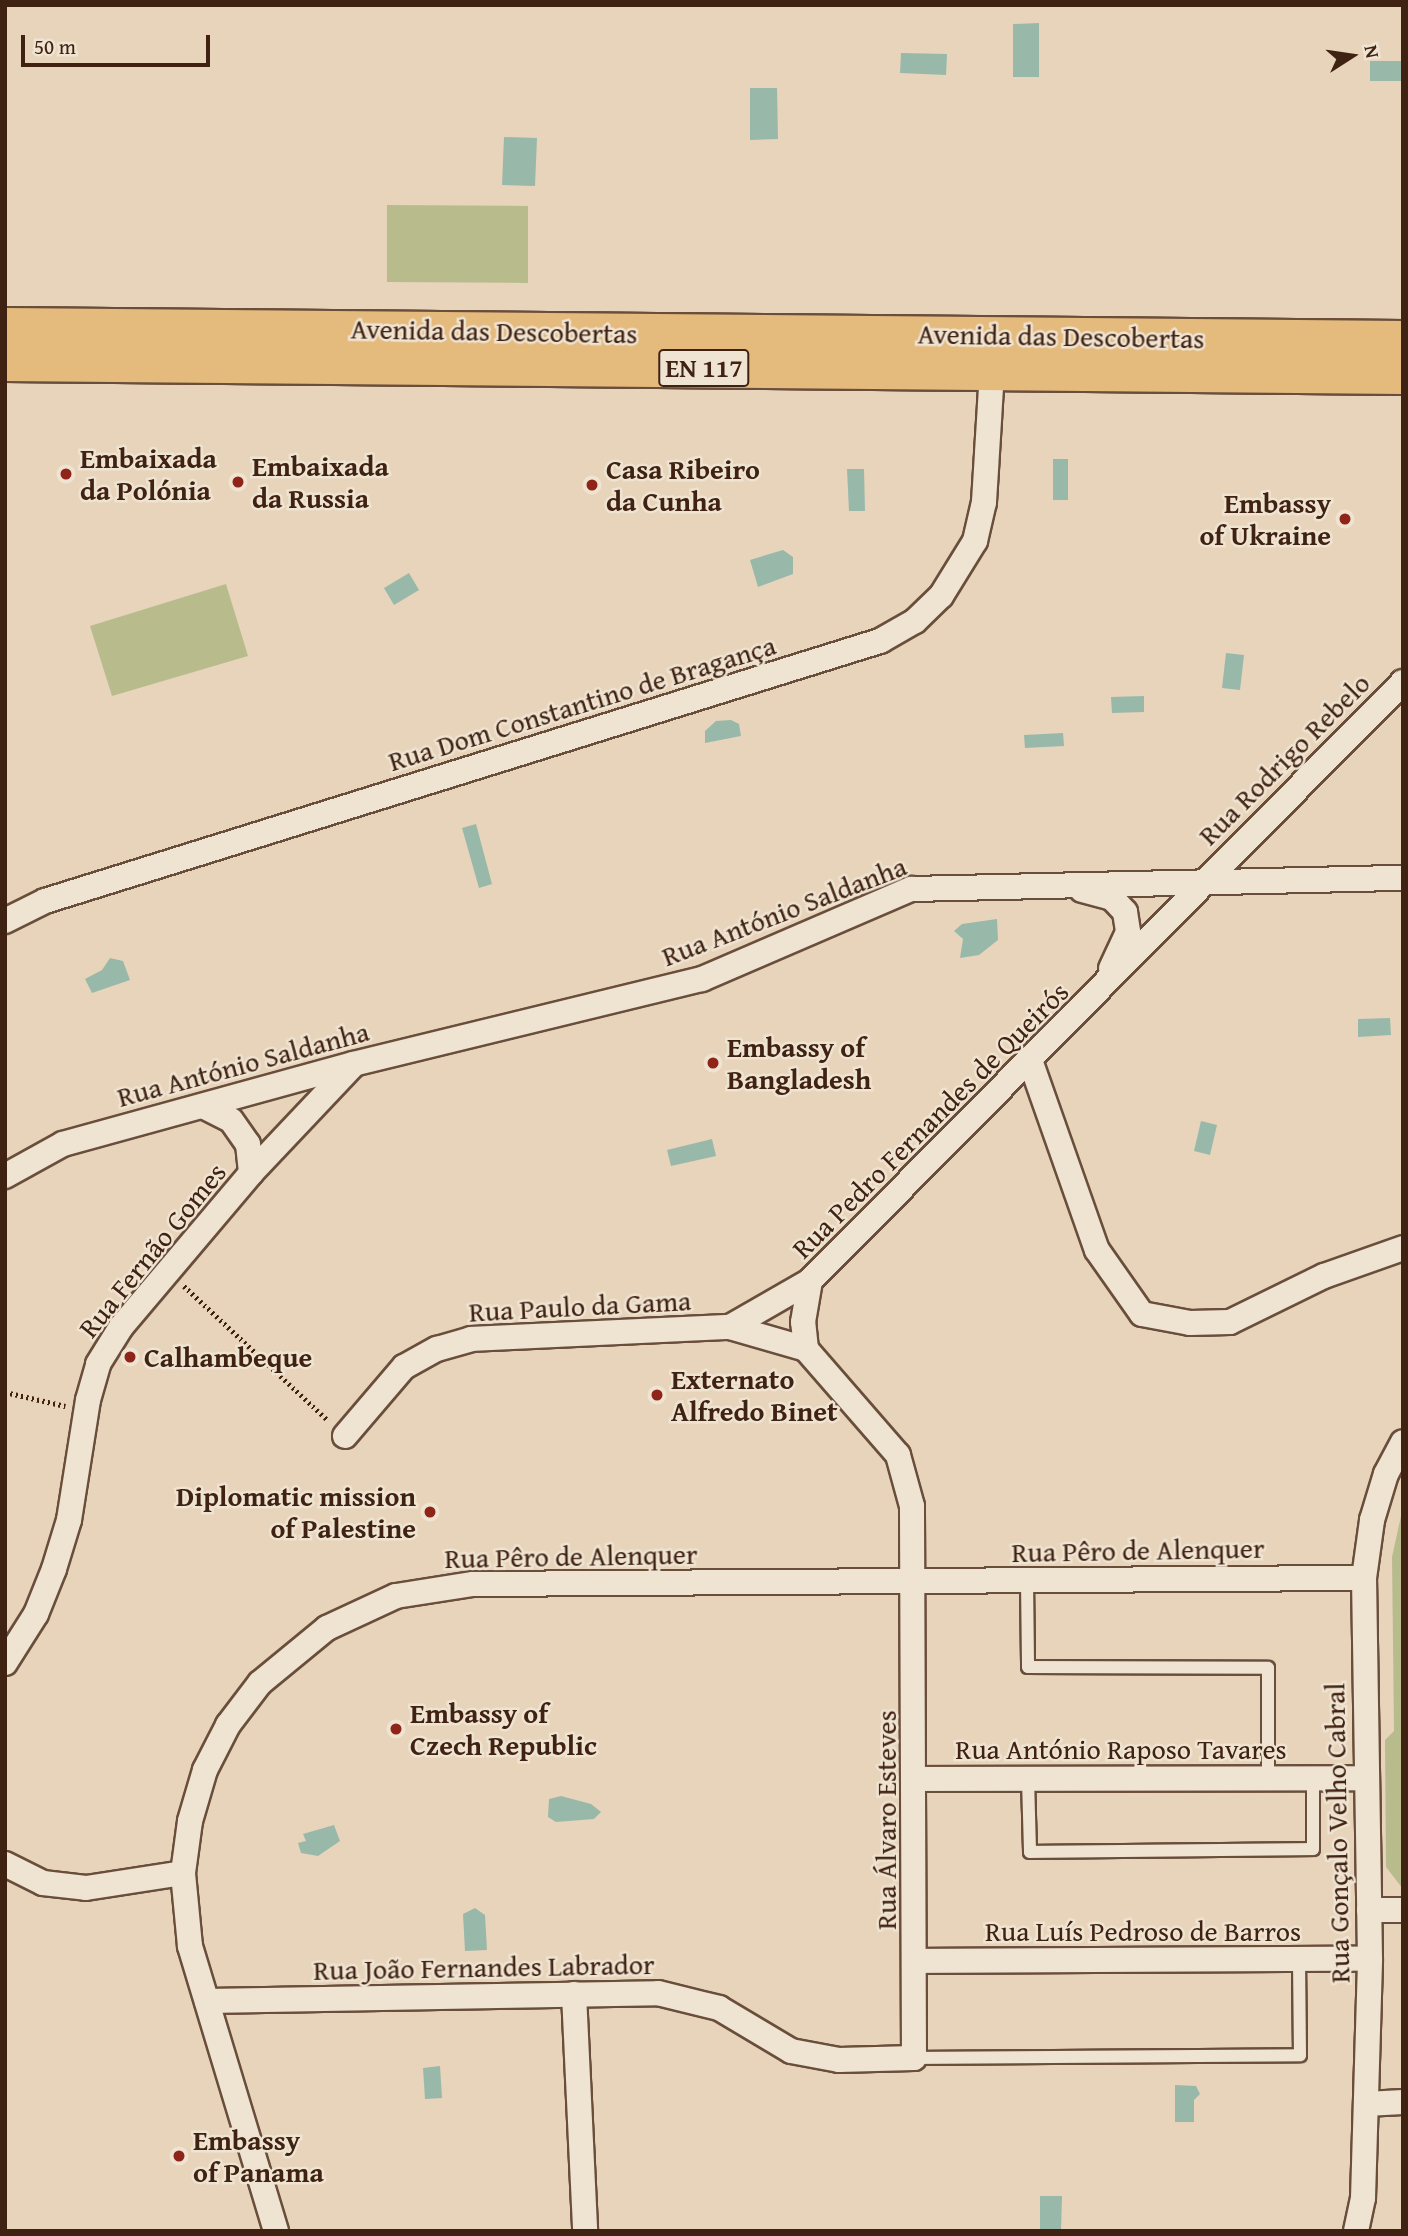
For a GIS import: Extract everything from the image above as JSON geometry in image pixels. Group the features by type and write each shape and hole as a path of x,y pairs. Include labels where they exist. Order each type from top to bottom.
{"main road":[{"name":"Avenida das Descobertas","path":"5,327 1403,340"},
{"name":"Avenida das Descobertas","path":"5,362 1403,375"}],"street":[{"name":"Rua Dom Constantino de Bragança","path":"5,920 45,901 880,641 915,621 941,596 975,541 984,502 992,371"},
{"name":"Rua Rodrigo Rebelo","path":"1208,879 1403,682"},
{"name":"Rua António Saldanha","path":"5,1176 62,1144 353,1064 702,979 911,889 1054,882 1403,877"},
{"name":"Rua Pedro Fernandes de Queirós","path":"806,1349 803,1322 810,1281 1208,879"},
{"path":"1054,882 1112,898 1125,912 1128,932 1101,989"},
{"path":"1030,1060 1097,1250 1143,1314 1190,1323 1230,1322 1324,1276 1403,1248"},
{"name":"Rua Fernão Gomes","path":"5,1663 36,1614 54,1569 69,1520 88,1400 98,1364 121,1327 251,1174 353,1064"},
{"path":"203,1106 231,1120 243,1136 248,1144 251,1174"},
{"name":"Rua Paulo da Gama","path":"730,1327 810,1281"},
{"name":"Rua Paulo da Gama","path":"345,1436 404,1367 471,1339 730,1327 806,1349"},
{"path":"806,1349 898,1455 912,1506 914,1581"},
{"name":"Rua Gonçalo Velho Cabral","path":"1356,2231 1363,2198 1370,1959 1364,1578 1372,1520 1386,1474 1403,1442"},
{"name":"Rua Pêro de Alenquer","path":"276,2231 186,1923 183,1872 190,1821 201,1782 228,1725 260,1683 327,1628 396,1596 473,1584 1364,1578"},
{"name":"Rua Álvaro Esteves","path":"914,1581 914,2058"},
{"name":"Rua António Raposo Tavares","path":"916,1779 1367,1778"},
{"path":"5,1864 43,1883 86,1888 183,1872"},
{"path":"1369,1910 1403,1910"},
{"name":"Rua Luís Pedroso de Barros","path":"916,1961 1370,1959"},
{"path":"574,1994 585,2231"},
{"name":"Rua João Fernandes Labrador","path":"207,2001 574,1994 679,1996 719,2008 791,2051 839,2060 914,2058"},
{"path":"1366,2104 1403,2102"}],"lane":[{"path":"1027,1581 1028,1667 1268,1668 1268,1778"},
{"path":"1028,1779 1030,1852 1043,1852 1313,1849 1313,1778"},
{"path":"914,2058 1300,2055 1299,1960"}],"path":[{"path":"198,1300 312,1406"},
{"path":"5,1392 68,1406"}],"green space":[{"path":"387,205 528,206 528,283 387,282"},
{"path":"226,584 248,656 112,696 90,626"},
{"path":"1403,1507 1403,1889 1386,1867 1385,1740 1394,1731 1392,1557"}],"shaded area":[{"path":"1039,23 1039,77 1013,77 1013,24"},
{"path":"901,53 947,54 946,75 900,73"},
{"path":"1370,61 1403,61 1403,81 1370,81"},
{"path":"750,88 777,88 778,139 750,140"},
{"path":"504,137 537,138 535,186 502,185"},
{"path":"1053,459 1068,459 1068,500 1053,500"},
{"path":"847,469 864,469 865,511 849,511"},
{"path":"783,550 793,557 793,574 758,587 750,560"},
{"path":"409,573 419,590 394,605 384,588"},
{"path":"1226,653 1244,655 1240,690 1222,688"},
{"path":"1144,696 1144,712 1112,713 1111,697"},
{"path":"731,720 739,724 741,736 705,743 705,731 716,721"},
{"path":"1063,733 1064,746 1025,748 1024,735"},
{"path":"476,824 492,884 479,888 462,828"},
{"path":"997,919 998,940 979,955 960,958 963,939 954,931 962,924"},
{"path":"110,958 123,961 130,980 92,993 85,979 102,970"},
{"path":"1390,1018 1391,1035 1358,1037 1358,1019"},
{"path":"1201,1121 1217,1125 1210,1155 1194,1151"},
{"path":"712,1139 716,1156 671,1166 667,1150"},
{"path":"561,1796 591,1804 601,1812 594,1819 556,1822 548,1817 549,1799"},
{"path":"334,1825 340,1841 318,1856 301,1853 298,1843 306,1841 303,1834"},
{"path":"475,1908 485,1915 487,1950 465,1951 463,1914"},
{"path":"440,2066 442,2098 425,2099 423,2068"},
{"path":"1175,2085 1196,2086 1200,2094 1194,2100 1194,2122 1175,2122"},
{"path":"1040,2196 1062,2196 1061,2231 1040,2231"}],"place":[{"name":"Embaixada da Polónia","path":"66,474"},
{"name":"Embaixada da Russia","path":"238,482"},
{"name":"Casa Ribeiro da Cunha","path":"592,485"},
{"name":"Embassy of Ukraine","path":"1345,519"},
{"name":"Embassy of Bangladesh","path":"713,1063"},
{"name":"Calhambeque","path":"130,1357"},
{"name":"Externato Alfredo Binet","path":"657,1395"},
{"name":"Diplomatic mission of Palestine","path":"430,1512"},
{"name":"Embassy of Czech Republic","path":"396,1729"},
{"name":"Embassy of Panama","path":"179,2156"}]}
